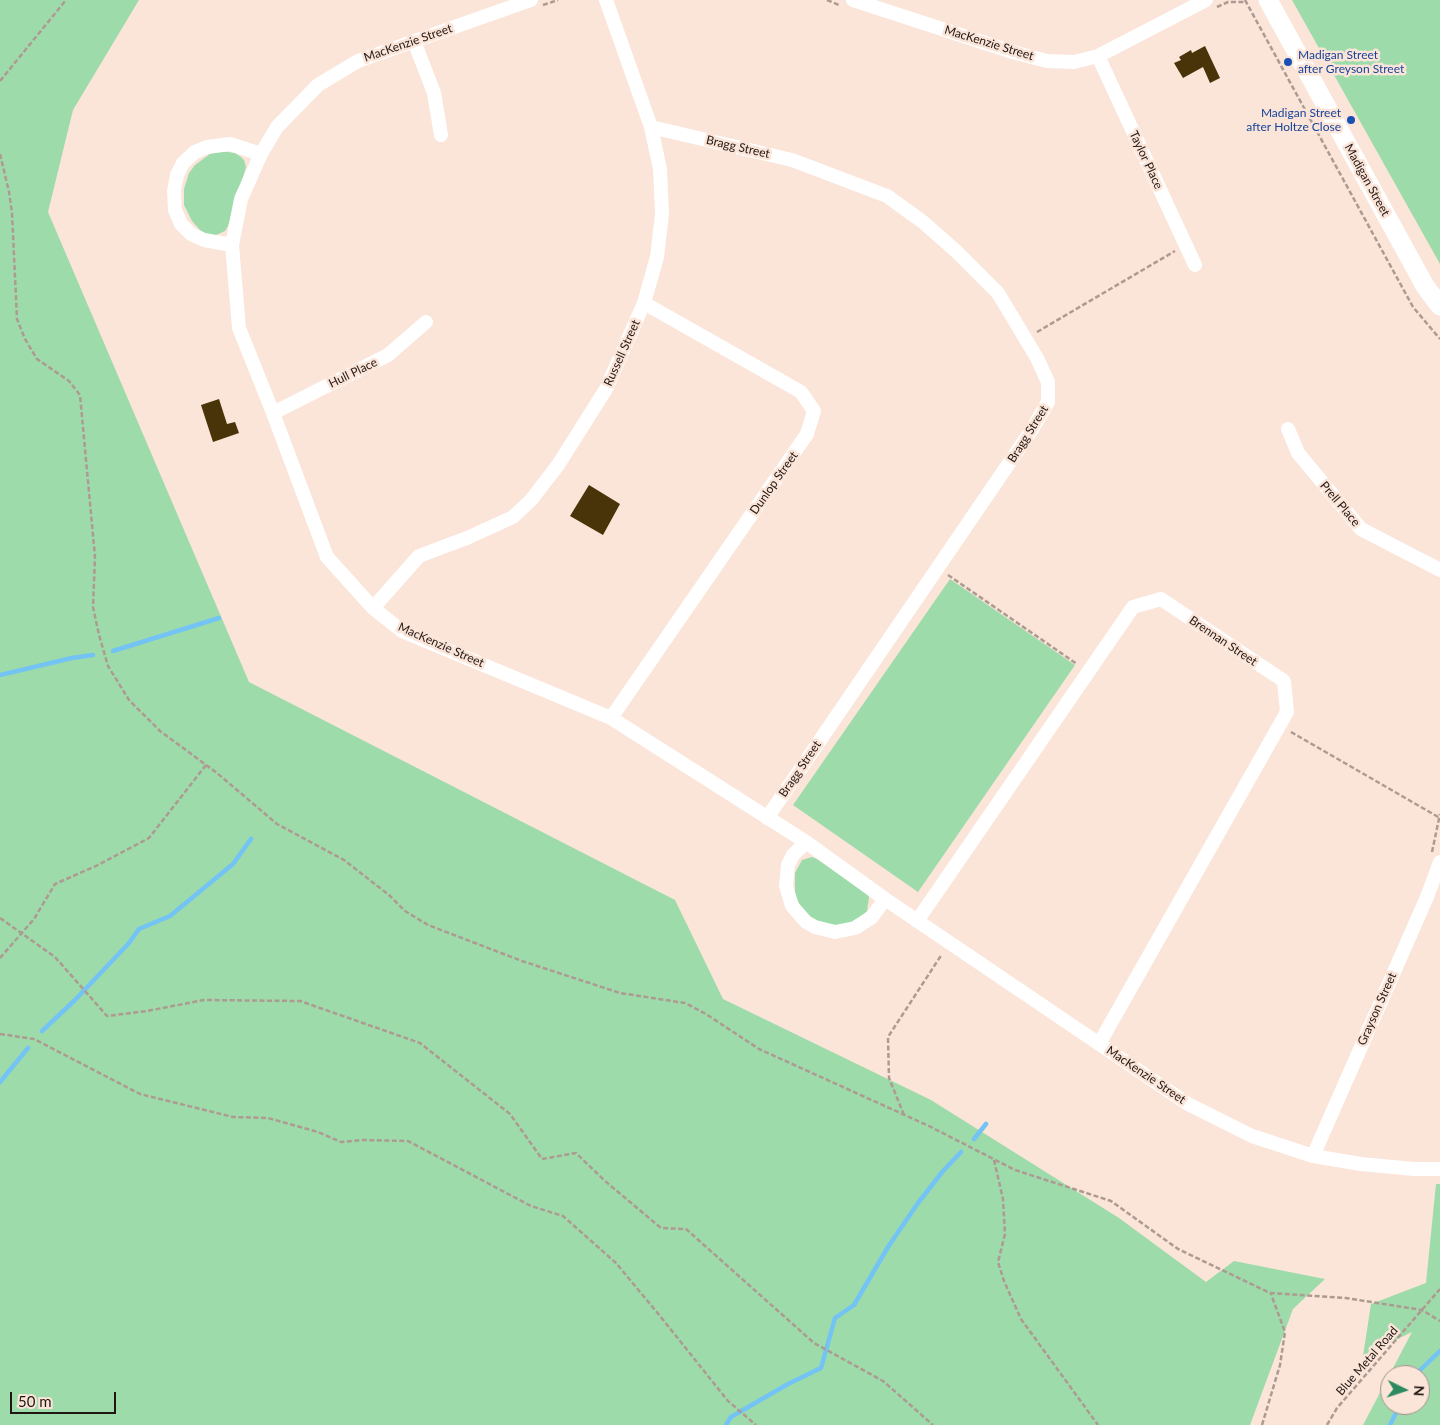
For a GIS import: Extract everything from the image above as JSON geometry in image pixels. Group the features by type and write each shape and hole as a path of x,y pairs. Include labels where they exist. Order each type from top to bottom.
{"street":[{"name":"MacKenzie Street","path":"531,0 492,6 414,41 358,61 318,85 276,127 261,154 241,199 232,245 238,328 273,413 327,557 373,608 402,631 611,718 806,842 917,921 1188,1104 1252,1136 1313,1156 1414,1170 1440,1169"},
{"name":"Russell Street","path":"373,608 419,556 467,538 512,517 531,500 558,465 606,389 644,303 657,257 662,214 660,169 652,127 606,0"},
{"name":"MacKenzie Street","path":"853,0 886,5 1016,53 1047,60 1074,62 1098,56 1206,0"},
{"name":"Madigan Street","path":"1268,0 1425,286 1440,306"},
{"path":"414,41 434,93 441,135"},
{"name":"Taylor Place","path":"1098,56 1195,265"},
{"name":"Bragg Street","path":"652,127 792,160 888,196 923,222 958,252 998,293 1048,382 1048,402 1032,431 767,818"},
{"path":"232,245 204,240 191,234 181,224 175,210 174,191 177,175 182,163 195,152 207,147 230,144 261,154"},
{"name":"Dunlop Street","path":"611,718 807,434 814,411 801,392 644,303"},
{"name":"Hull Place","path":"273,413 388,356 426,322"},
{"name":"Prell Place","path":"1288,429 1298,453 1361,528 1440,570"},
{"name":"Brennan Street","path":"917,921 1133,607 1160,600 1284,681 1287,712 1099,1044"},
{"path":"806,842 793,855 788,865 786,886 792,906 806,922 814,927 835,932 855,928 872,917 885,899"},
{"name":"Grayson Street","path":"1313,1156 1427,897 1440,862"}],"path":[{"path":"0,81 66,0"},
{"path":"1245,0 1413,307 1440,339"},
{"path":"0,154 12,213 17,319 25,339 37,359 69,381 80,395 95,557 93,607 99,635 108,666 129,700 160,731 206,765 277,824 344,860 389,895 405,912 428,925 522,961 620,993 685,1003 706,1014 759,1049 904,1115 1015,1170 1111,1201 1178,1249 1271,1294 1346,1298 1422,1310 1440,1321"},
{"path":"1025,339 1186,245"},
{"path":"938,568 1088,672"},
{"path":"1279,725 1440,816"},
{"path":"0,958 34,919 55,884 96,866 149,838 206,765"},
{"path":"0,918 55,957 107,1016 147,1011 204,1000 300,1001 420,1043 510,1114 542,1158 576,1153 661,1228 686,1229 814,1342 883,1381 933,1425"},
{"path":"904,1115 888,1078 888,1037 950,943"},
{"path":"0,1034 34,1039 140,1094 233,1117 268,1118 318,1132 341,1142 362,1140 408,1141 531,1206 563,1216 616,1263 728,1401 756,1425"},
{"path":"994,1159 1003,1199 1006,1234 998,1262 1004,1281 1021,1319 1098,1425"},
{"name":"Blue Metal Road","path":"1327,1425 1337,1408 1440,1289"},
{"path":"1262,1425 1280,1365 1285,1332 1271,1294"}],"green space":[{"path":"0,0 139,0 73,110 48,212 249,682 675,900 723,999 931,1100 1119,1218 1206,1282 1234,1261 1325,1279 1293,1309 1250,1425 0,1425"},
{"path":"1292,0 1440,0 1440,264"},
{"path":"220,151 235,153 244,160 246,167 228,226 225,231 214,236 200,230 192,221 184,205 184,189 189,173 195,165 210,154"},
{"path":"950,579 1075,665 918,892 793,805"},
{"path":"812,857 866,893 869,897 867,911 859,920 843,926 824,925 807,915 800,906 795,894 795,873 802,860"},
{"path":"1436,1184 1440,1184 1440,1425 1363,1425 1380,1393 1380,1415 1430,1415 1430,1365 1395,1365 1412,1332 1363,1356 1371,1304 1426,1283"}],"building":[{"path":"1205,46 1220,78 1210,83 1203,67 1183,78 1174,63 1181,60 1179,57 1191,50 1192,53"},
{"path":"219,399 227,424 235,422 239,433 213,442 201,405"},
{"path":"589,485 620,504 603,535 570,516"}],"waterway":[{"path":"113,651 219,618"},
{"path":"0,675 93,655"},
{"path":"42,1031 75,1000 129,943 139,929 170,916 233,864 251,839"},
{"path":"0,1082 28,1048"},
{"path":"974,1139 986,1124"},
{"path":"726,1425 731,1417 788,1384 821,1368 835,1318 854,1305 888,1247 918,1203 943,1171 961,1152"},
{"path":"1425,1365 1440,1351"},
{"path":"1390,1425 1395,1415"}],"place":[{"name":"Madigan Street after Greyson Street","path":"1288,62"},
{"name":"Madigan Street after Holtze Close","path":"1351,120"}]}
